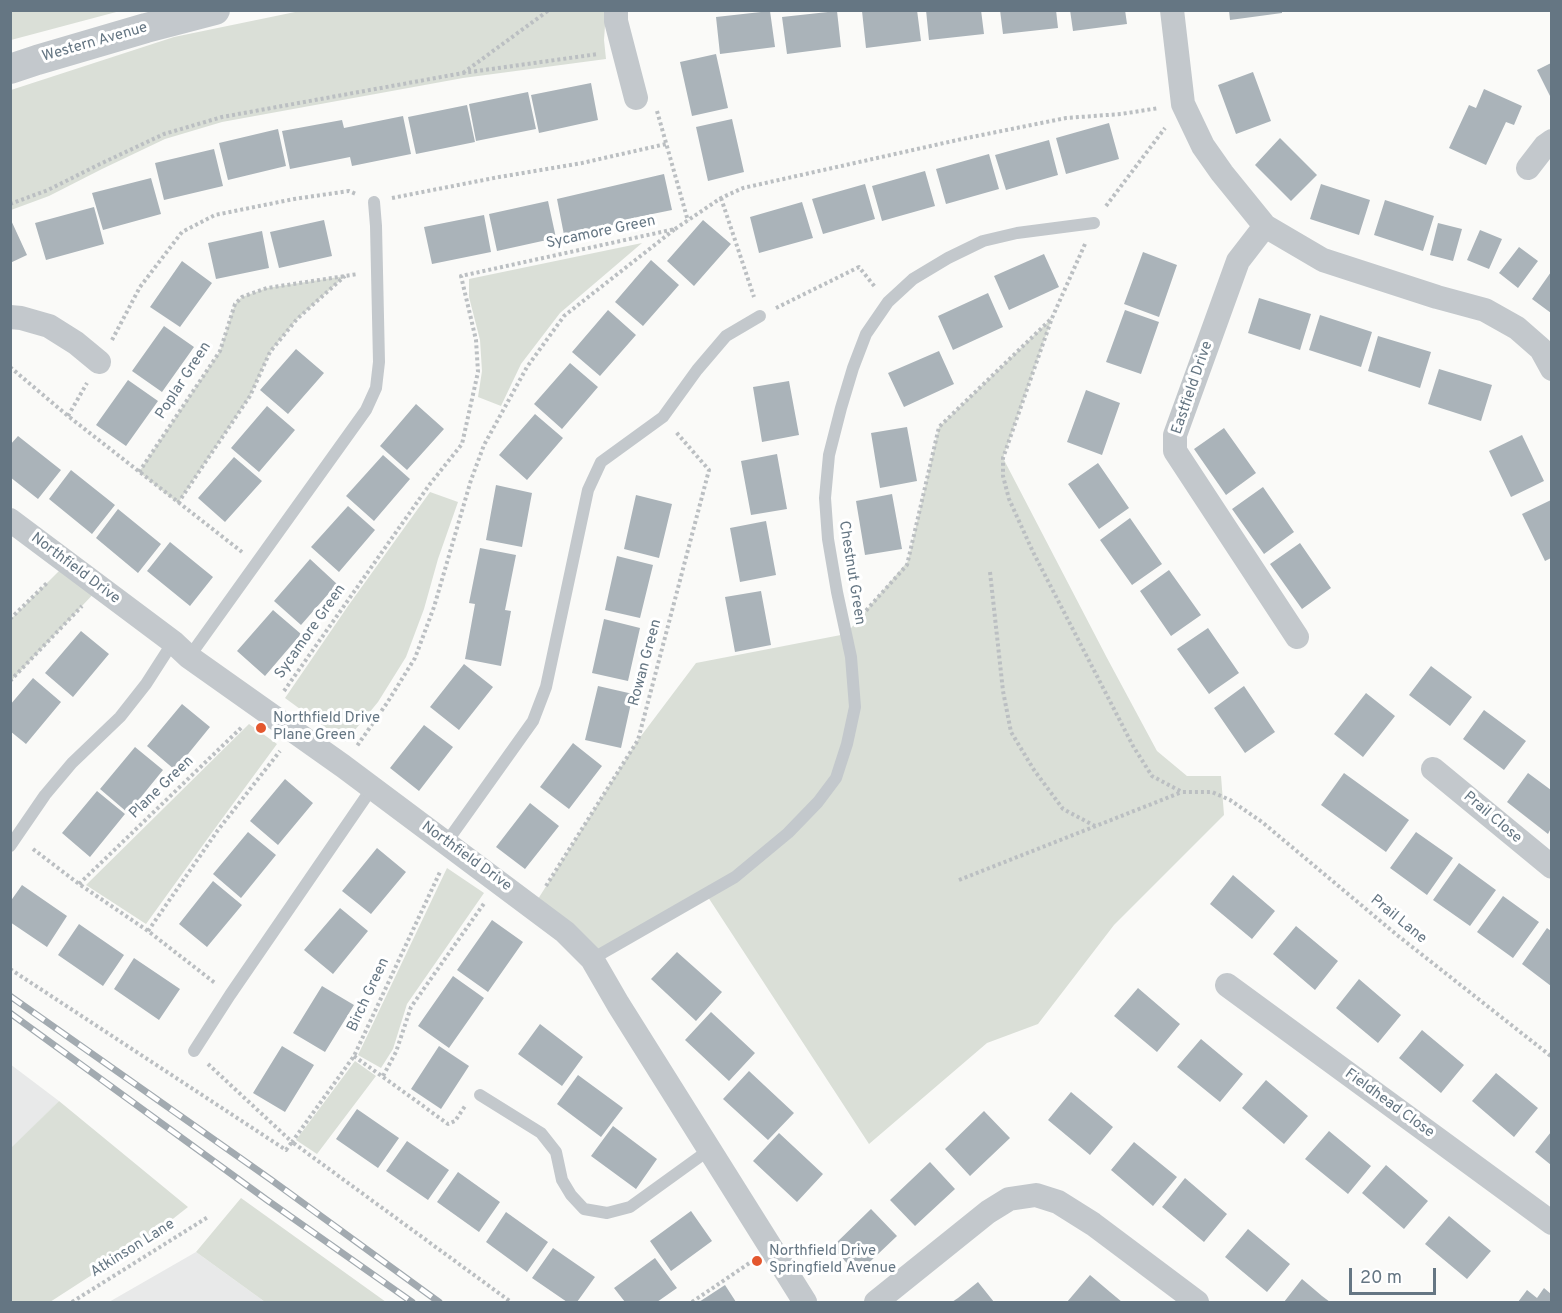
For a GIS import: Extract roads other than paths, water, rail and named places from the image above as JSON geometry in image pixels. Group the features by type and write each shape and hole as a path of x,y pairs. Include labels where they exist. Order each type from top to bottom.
{"street":[{"name":"Western Avenue","path":"10,69 124,34 214,10"},
{"path":"616,10 616,21 636,98"},
{"path":"1172,10 1183,104 1203,146 1221,173 1265,226 1323,260 1485,310 1517,328 1541,349 1551,369"},
{"path":"1528,168 1551,141"},
{"name":"Eastfield Drive","path":"1265,226 1238,261 1175,435 1175,451 1297,637"},
{"path":"10,317 49,326 99,362"},
{"name":"Northfield Drive","path":"10,520 181,650 343,766 565,932 592,959 804,1302"},
{"name":"Prail Close","path":"1433,769 1551,867"},
{"name":"Fieldhead Close","path":"1227,985 1551,1223"},
{"path":"876,1302 988,1212 1009,1199 1036,1195 1058,1202 1093,1224 1197,1302"}],"lane":[{"path":"14,841 45,795 72,763 120,717 146,684 181,650 257,563 366,410 376,388 379,362 374,202"},
{"name":"Chestnut Green","path":"592,959 735,877 788,833 818,802 836,778 847,744 855,706 851,657 828,539 825,498 829,456 850,378 866,334 888,303 913,279 948,258 983,241 1017,233 1094,223"},
{"path":"451,846 533,721 546,687 588,490 601,462 663,417 697,370 726,336 760,316"},
{"path":"194,1051 230,994 372,789"},
{"path":"480,1095 541,1133 555,1152 562,1180 571,1195 584,1209 607,1213 630,1207 709,1150"}],"railway":[{"path":"10,996 270,1179 439,1302"},
{"path":"10,1013 267,1200 412,1302"}],"place":[{"name":"Northfield Drive Plane Green","path":"261,728"},
{"name":"Northfield Drive Springfield Avenue","path":"757,1261"}]}
